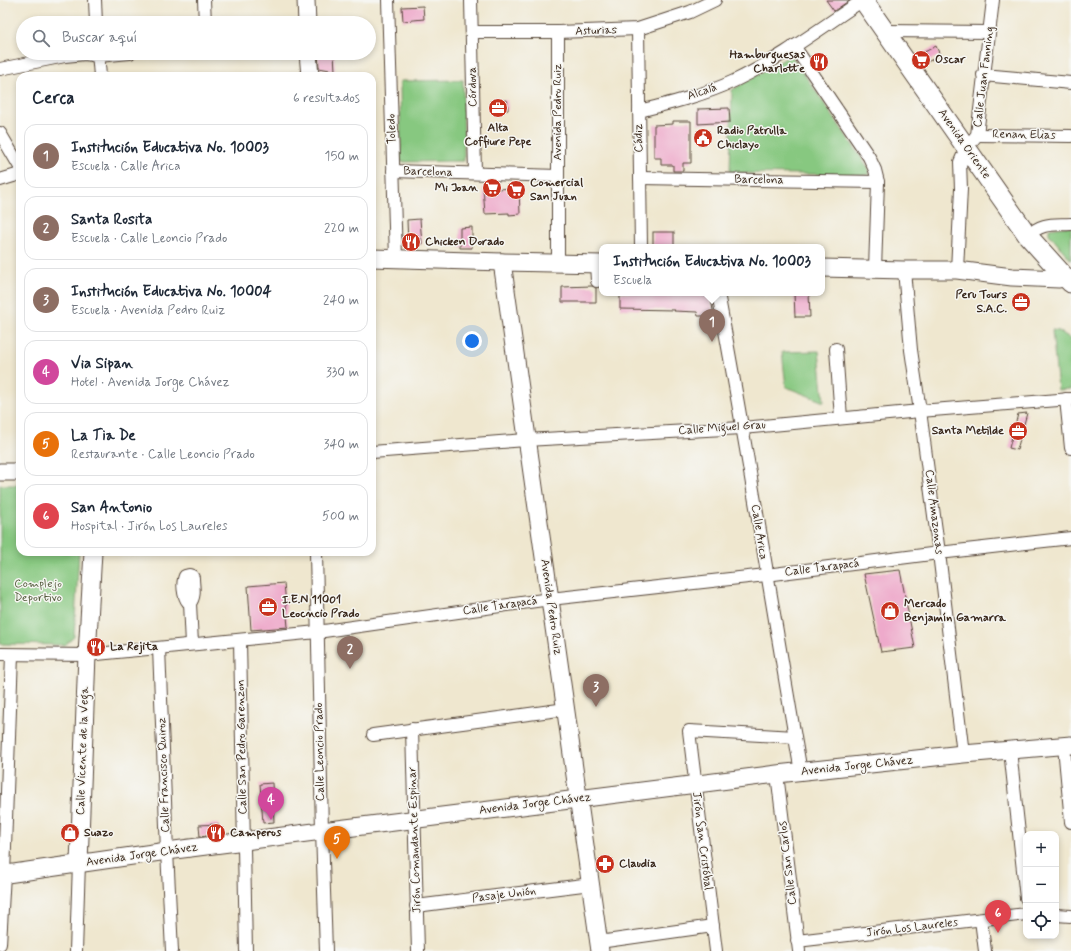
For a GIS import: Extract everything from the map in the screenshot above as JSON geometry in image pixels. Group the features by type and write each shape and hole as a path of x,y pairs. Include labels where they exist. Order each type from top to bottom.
{"main road":[{"name":"Avenida Oriente","path":"863,0 885,31 971,141 1028,236 1069,278"}],"street":[{"path":"95,0 96,16"},
{"path":"204,0 205,16"},
{"path":"306,0 307,16"},
{"name":"Toledo","path":"388,0 396,259"},
{"name":"Córdova","path":"471,0 475,173"},
{"name":"Asturias","path":"472,32 558,32 638,29 690,12 715,0"},
{"name":"Alcalá","path":"639,111 703,93 734,81 767,63 863,0"},
{"name":"Calle Juan Fanning","path":"957,270 961,188 960,162 971,141 983,75 993,0"},
{"name":"Cádiz","path":"638,29 641,244"},
{"path":"885,31 989,32"},
{"name":"Avenida Pedro Ruiz","path":"558,32 558,263"},
{"path":"794,46 869,157 875,170 878,182 875,269"},
{"path":"0,69 45,60"},
{"path":"99,60 100,72"},
{"path":"309,60 310,72"},
{"path":"983,75 1071,83"},
{"path":"0,133 16,160"},
{"name":"Renan Elias","path":"971,141 1071,136"},
{"name":"Barcelona","path":"393,171 558,176"},
{"path":"0,180 16,175"},
{"name":"Barcelona","path":"640,178 878,182"},
{"path":"1028,236 1035,229 1045,225 1071,224"},
{"path":"376,258 599,264 596,281"},
{"name":"Avenida Pedro Ruiz","path":"502,262 526,440 600,947"},
{"path":"825,268 957,270 1012,277 1052,279 1069,278"},
{"name":"Calle Amazonas","path":"904,270 911,350 939,553 963,754"},
{"name":"Calle Arica","path":"719,296 801,772"},
{"path":"836,349 841,418"},
{"path":"1068,399 1071,448"},
{"name":"Calle Miguel Grau","path":"376,452 526,440 742,428 920,410 1068,399"},
{"path":"0,472 16,472"},
{"name":"Calle Tarapacá","path":"6,654 86,655 317,632 550,600 1071,538"},
{"name":"Calle Vicente de la Vega","path":"76,951 86,655 93,556"},
{"name":"Calle Leoncio Prado","path":"316,556 326,951"},
{"path":"190,603 192,644"},
{"name":"Calle San Pedro Garenzon","path":"240,640 246,951"},
{"name":"Calle Francisco Quiroz","path":"159,648 172,951"},
{"path":"0,944 6,654"},
{"path":"373,735 566,709"},
{"name":"Jirón Comandante Espinar","path":"412,729 418,951"},
{"name":"Jirón San Cristóbal","path":"716,951 689,731 794,737"},
{"path":"1067,745 1071,822"},
{"name":"Avenida Jorge Chávez","path":"2,875 167,851 695,784 963,754 1067,745"},
{"path":"1010,750 1023,870"},
{"name":"Calle San Carlos","path":"777,774 798,946"},
{"name":"Pasaje Unión","path":"416,906 591,884"},
{"name":"Jirón Los Laureles","path":"798,946 1023,914"},
{"path":"1059,915 1071,916"},
{"path":"981,920 985,951"},
{"path":"600,947 713,926"}],"green space":[{"path":"791,55 869,169 869,175 730,173 732,90"},
{"path":"463,80 464,161 401,162 400,81"},
{"path":"1071,226 1071,260 1049,234 1049,229"},
{"path":"1052,330 1059,331 1071,339 1071,389 1058,390"},
{"path":"819,351 824,402 786,387 782,352"},
{"name":"Complejo Deportivo","path":"0,485 16,485 16,556 79,556 74,637 65,645 0,644"}],"building":[{"path":"826,0 850,0 834,11"},
{"path":"423,6 424,19 403,21 402,7"},
{"path":"936,46 940,55 922,65 917,56"},
{"path":"318,60 334,60 335,71 319,68"},
{"name":"Alta Coffiure Pepe","path":"507,100 508,110 495,111 494,101"},
{"path":"729,108 730,122 698,124 698,109"},
{"path":"673,121 691,121 691,163 683,163 683,171 673,171 673,165 661,165 661,158 654,158 654,125 673,124"},
{"path":"483,187 495,187 495,189 519,188 520,214 485,214"},
{"path":"420,219 422,244 408,245 407,220"},
{"path":"472,227 472,248 460,248 460,228"},
{"path":"653,232 674,232 674,244 653,244"},
{"path":"592,286 596,288 596,302 562,302 562,287"},
{"path":"620,296 711,296 714,316 698,316 697,312 674,311 675,310 620,309"},
{"path":"794,296 809,296 810,317 795,317"},
{"name":"Santa Metilde","path":"1027,413 1017,450 1009,448 1018,414"},
{"name":"Mercado Benjamín Gamarra","path":"900,570 915,648 881,652 864,574"},
{"name":"I.E.N 11001 Leocncio Prado","path":"284,583 288,627 251,630 248,586"},
{"path":"272,783 274,822 263,823 260,784"},
{"path":"218,824 219,834 200,837 199,825"}],"place":[{"name":"Oscar","path":"921,60"},
{"name":"Hamburguesas Charlotte","path":"819,62"},
{"name":"Alta Coffiure Pepe","path":"498,108"},
{"name":"Radio Patrulla Chiclayo","path":"703,138"},
{"name":"Mi Joan","path":"492,188"},
{"name":"Comercial San Juan","path":"516,190"},
{"name":"Chicken Dorado","path":"411,242"},
{"name":"Peru Tours S.A.C.","path":"1021,302"},
{"name":"Institución Educativa No. 10003","path":"712,342"},
{"name":"Santa Metilde","path":"1018,431"},
{"name":"I.E.N 11001 Leocncio Prado","path":"268,607"},
{"name":"Mercado Benjamín Gamarra","path":"890,611"},
{"name":"La Rejita","path":"96,647"},
{"name":"Santa Rosita","path":"350,669"},
{"name":"Institución Educativa No. 10004","path":"596,707"},
{"name":"Via Sipan","path":"271,820"},
{"name":"Suazo","path":"70,833"},
{"name":"Camperos","path":"216,833"},
{"name":"La Tia De","path":"337,859"},
{"name":"Claudia","path":"605,864"},
{"name":"San Antonio","path":"998,933"}]}
